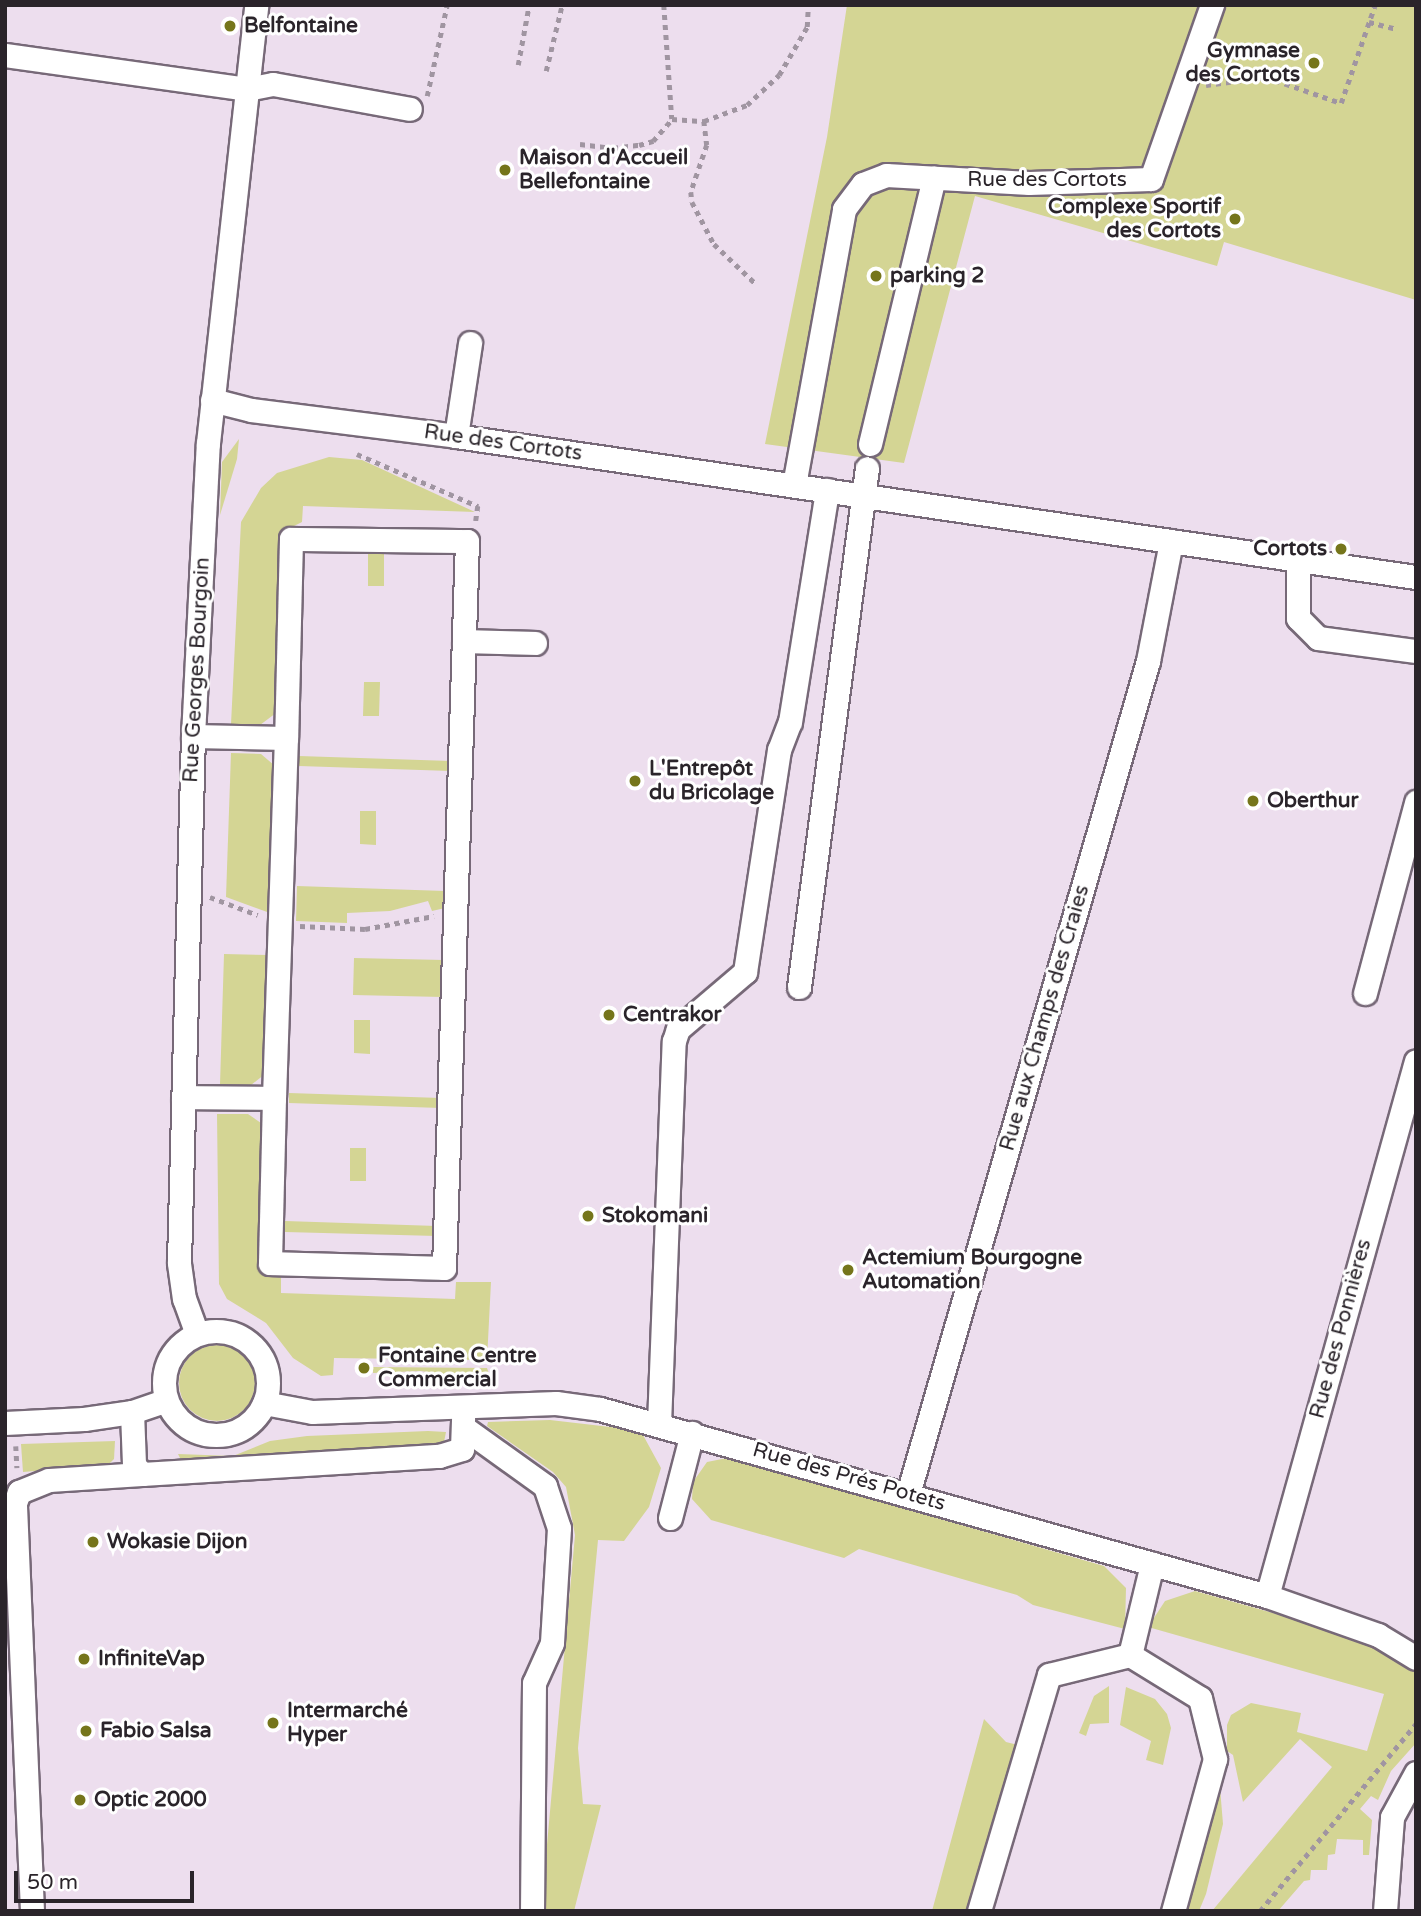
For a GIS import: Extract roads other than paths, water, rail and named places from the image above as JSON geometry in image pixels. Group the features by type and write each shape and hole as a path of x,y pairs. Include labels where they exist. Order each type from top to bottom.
{"street":[{"name":"Rue Georges Bourgoin","path":"197,1334 184,1299 179,1262 193,736 212,400 256,5"},
{"name":"Rue des Cortots","path":"794,485 844,209 863,184 886,175 1029,183 1151,179 1212,5"},
{"path":"5,55 247,89 273,84 410,108"},
{"path":"870,444 934,178"},
{"path":"456,436 470,343"},
{"name":"Rue des Cortots","path":"212,400 251,410 456,436 1416,577"},
{"path":"799,987 866,496 867,468"},
{"path":"659,1424 674,1041 678,1029 745,972 779,750 790,722 827,490"},
{"path":"291,539 467,541 464,641 444,1268 270,1263 291,539"},
{"name":"Rue aux Champs des Craies","path":"908,1494 1148,661 1171,541"},
{"path":"1298,559 1298,618 1318,638 1416,651"},
{"path":"464,641 535,643"},
{"path":"193,736 286,738"},
{"path":"1365,993 1416,802"},
{"name":"Rue des Ponnières","path":"1267,1596 1416,1061"},
{"path":"183,1097 274,1098"},
{"path":"227,1332 253,1346 267,1373 264,1403 249,1423 218,1435 186,1426 166,1400 163,1378 170,1357 197,1334 227,1332"},
{"path":"5,1423 132,1412 166,1400"},
{"name":"Rue des Prés Potets","path":"264,1403 312,1412 463,1415 556,1403 659,1424 1267,1596 1377,1635 1416,1658"},
{"path":"132,1412 134,1465 142,1474"},
{"path":"32,1911 15,1503 19,1492 49,1480 439,1457 462,1449 463,1415"},
{"path":"463,1415 545,1486 559,1528 552,1643 534,1683 532,1911"},
{"path":"670,1518 692,1433"},
{"path":"1130,1655 1152,1564"},
{"path":"979,1911 1049,1675 1130,1655 1200,1698 1215,1759 1173,1911"},
{"path":"1385,1911 1392,1817 1416,1773"}],"place":[{"name":"Belfontaine","path":"230,26"},
{"name":"Gymnase des Cortots","path":"1314,63"},
{"name":"Maison d'Accueil Bellefontaine","path":"505,170"},
{"name":"Complexe Sportif des Cortots","path":"1235,219"},
{"name":"parking 2","path":"876,276"},
{"name":"Cortots","path":"1341,549"},
{"name":"L'Entrepôt du Bricolage","path":"635,781"},
{"name":"Oberthur","path":"1253,801"},
{"name":"Centrakor","path":"609,1015"},
{"name":"Stokomani","path":"588,1216"},
{"name":"Actemium Bourgogne Automation","path":"848,1270"},
{"name":"Fontaine Centre Commercial","path":"364,1368"},
{"name":"Wokasie Dijon","path":"93,1542"},
{"name":"InfiniteVap","path":"84,1659"},
{"name":"Intermarché Hyper","path":"273,1723"},
{"name":"Fabio Salsa","path":"86,1731"},
{"name":"Optic 2000","path":"80,1800"}]}
